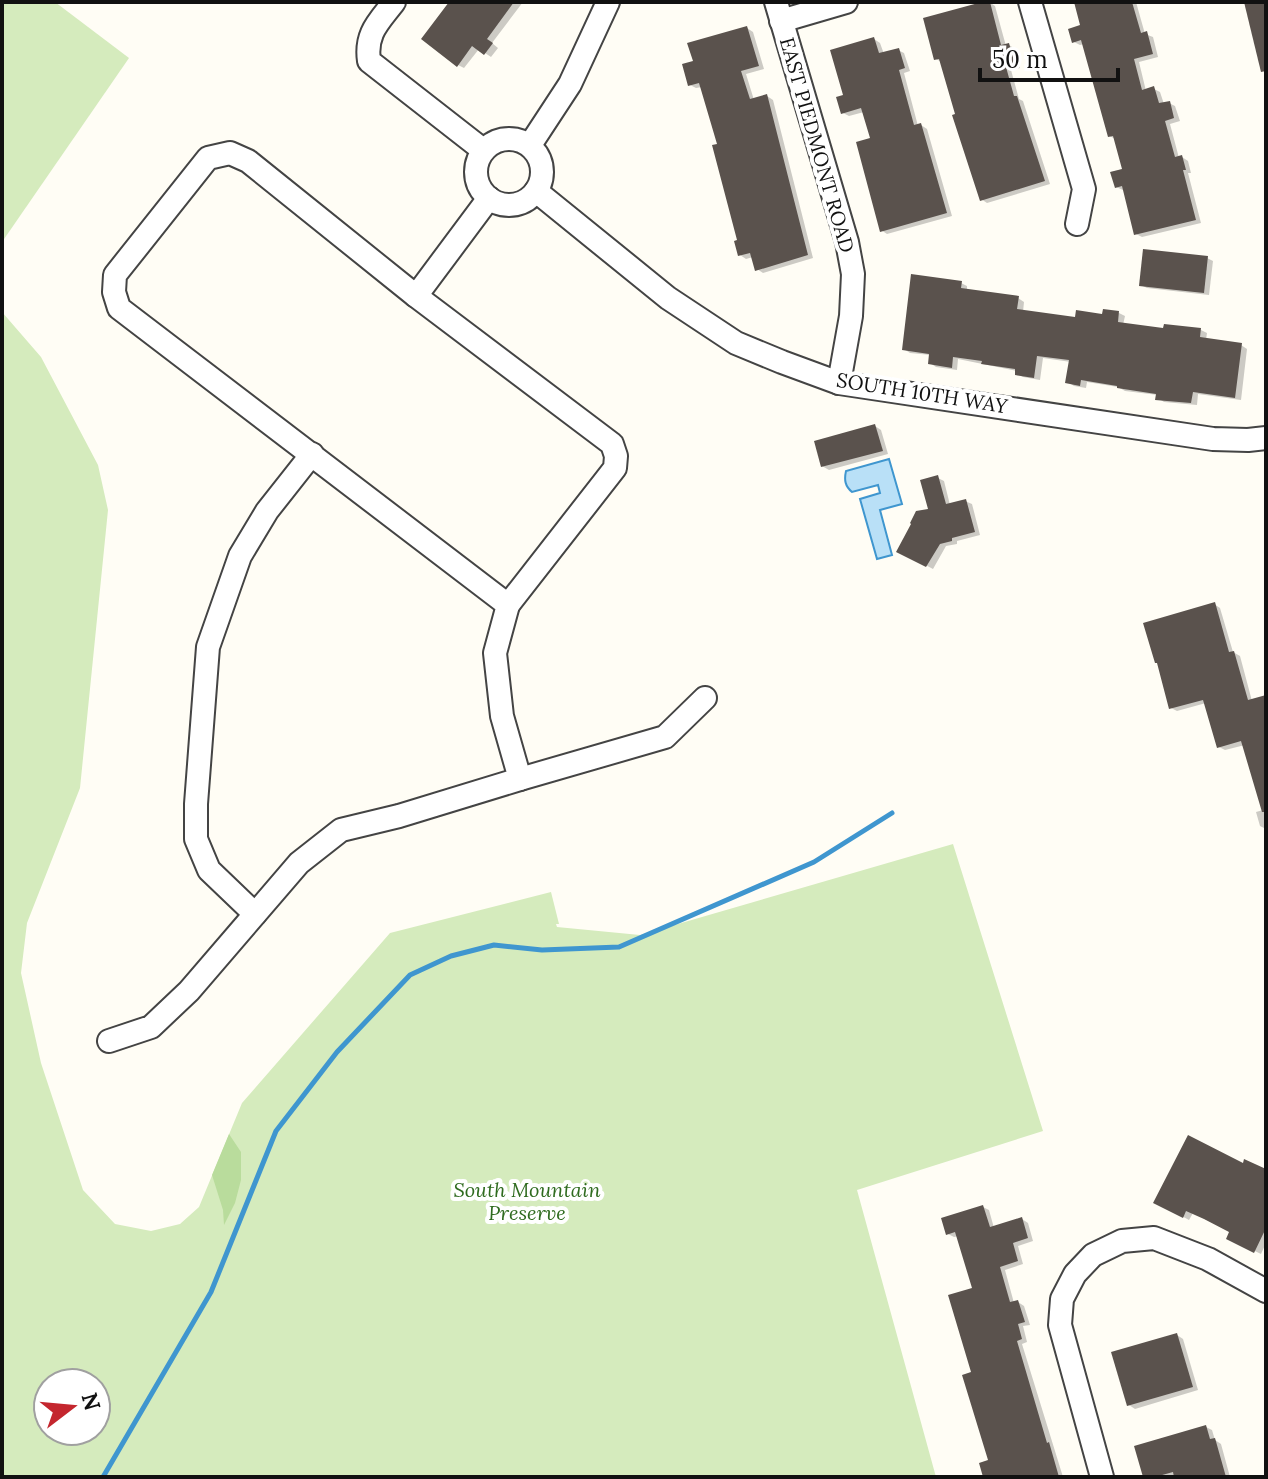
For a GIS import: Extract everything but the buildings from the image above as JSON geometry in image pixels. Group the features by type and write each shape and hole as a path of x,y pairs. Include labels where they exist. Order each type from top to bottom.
{"street":[{"path":"394,2 371,32 369,61 483,150"},
{"path":"530,145 570,84 608,2"},
{"path":"778,12 846,2"},
{"path":"1030,2 1084,189 1077,224"},
{"name":"EAST PIEDMONT ROAD","path":"778,12 847,242 853,274 851,316 839,383"},
{"path":"511,138 530,145 537,153 543,172 536,191 519,204 498,203 489,198 477,181 476,170 483,150 491,143 511,138"},
{"path":"508,605 119,308 114,292 115,275 208,158 230,153 248,161 416,296 612,444 616,456 615,468 508,605 495,653 502,716 520,779"},
{"name":"SOUTH 10TH WAY","path":"536,191 668,298 736,343 839,383 1213,439 1266,438"},
{"path":"416,296 489,198"},
{"path":"255,914 209,870 196,839 208,647 240,556 267,511 312,454"},
{"path":"109,1041 151,1027 189,991 299,863 341,830 399,816 665,737 705,698"},
{"path":"1102,1477 1060,1325 1062,1299 1075,1274 1093,1255 1122,1241 1154,1238 1208,1259 1266,1291"}],"green space":[{"path":"2,2 55,2 129,58 2,242"},
{"name":"South Mountain Preserve","path":"2,312 41,357 98,465 108,510 80,788 27,923 21,973 41,1063 83,1190 115,1224 151,1231 180,1224 199,1207 242,1103 390,933 551,892 559,924 556,924 557,927 640,935 953,844 1043,1131 857,1190 936,1477 2,1477"},
{"path":"229,1134 241,1152 241,1180 235,1203 224,1225 223,1210 212,1175"}],"water":[{"path":"889,459 902,504 880,510 892,555 877,559 860,499 880,493 878,485 852,492 846,485 845,474 846,471"}],"waterway":[{"path":"103,1477 211,1292 276,1131 337,1052 410,975 451,956 494,945 542,950 619,947 814,862 892,813"}]}
